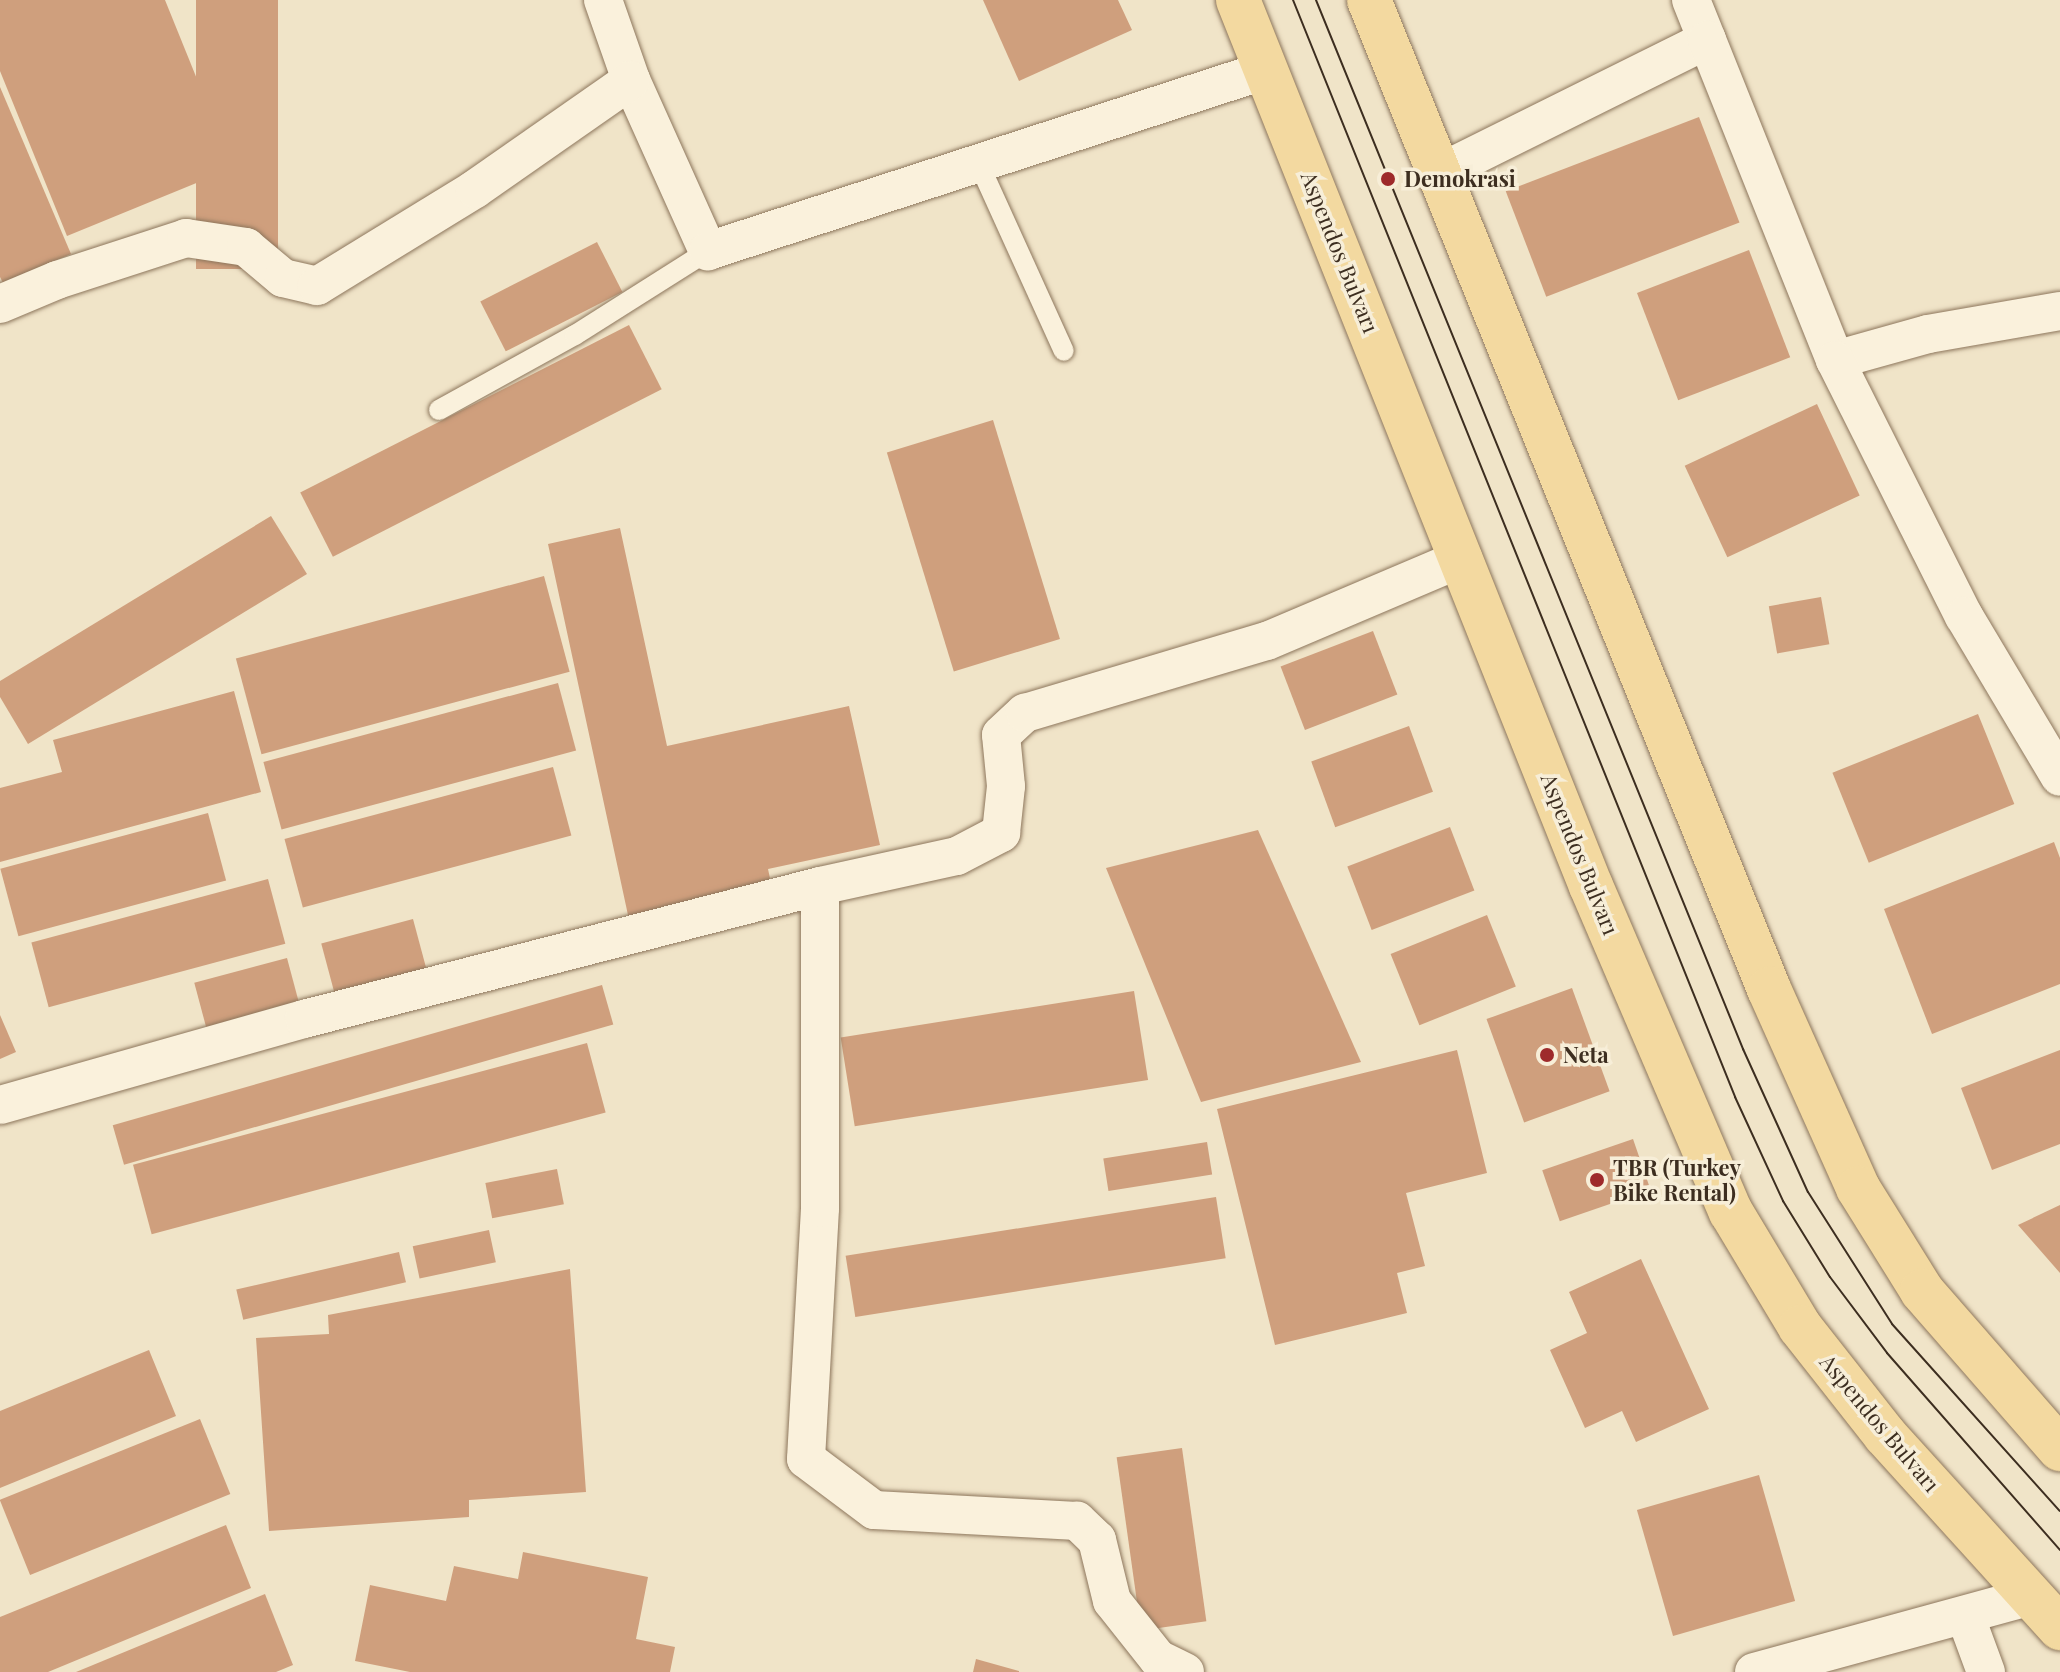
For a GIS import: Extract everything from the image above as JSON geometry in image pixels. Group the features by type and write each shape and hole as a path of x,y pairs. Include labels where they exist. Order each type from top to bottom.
{"main road":[{"name":"Aspendos Bulvarı","path":"1238,0 1463,558 1591,886 1731,1212 1810,1339 1885,1435 2046,1612"},
{"path":"1369,0 1769,989 1858,1188 1922,1291 2060,1449"}],"street":[{"path":"603,0 631,80 708,251 1266,70"},
{"path":"1691,0 1835,360 1964,616 2060,777"},
{"path":"1439,173 1707,40"},
{"path":"0,304 57,280 186,238 246,247 283,278 317,286 509,167 631,80"},
{"path":"1835,360 1928,334 2060,311"},
{"path":"0,1105 304,1019 820,886 957,856 1001,833 1006,786 1001,735 1025,713 1267,641 1463,558"},
{"path":"820,886 820,1208 806,1459 874,1510 1077,1521 1097,1540 1112,1601 1158,1659 1185,1672"},
{"path":"1754,1672 1965,1615 2046,1612"},
{"path":"1965,1615 1986,1672"}],"lane":[{"path":"979,164 1064,351"},
{"path":"439,410 575,335 708,251"}],"building":[{"path":"0,0 165,0 233,168 67,236 0,71"},
{"path":"196,0 278,0 278,269 196,269"},
{"path":"983,0 1118,0 1132,30 1019,81"},
{"path":"0,87 71,254 3,283 0,277"},
{"path":"1699,117 1739,222 1546,297 1506,191"},
{"path":"597,242 622,292 506,351 480,301"},
{"path":"1749,250 1790,357 1678,400 1637,293"},
{"path":"629,325 662,389 333,557 300,493"},
{"path":"1817,404 1860,496 1727,557 1685,466"},
{"path":"993,420 1060,639 954,671 887,452"},
{"path":"271,516 307,574 28,744 0,697 0,681"},
{"path":"620,528 667,746 849,706 880,845 768,869 774,897 631,929 548,544"},
{"path":"544,576 570,672 261,754 236,659"},
{"path":"1821,597 1829,644 1777,653 1769,606"},
{"path":"1373,631 1397,694 1305,730 1281,666"},
{"path":"558,683 576,751 282,830 263,762"},
{"path":"234,691 261,792 0,862 0,788 62,772 53,740"},
{"path":"1978,714 2014,804 1869,863 1832,773"},
{"path":"1409,726 1433,792 1335,827 1311,762"},
{"path":"553,767 571,836 303,908 284,839"},
{"path":"208,813 226,881 18,936 0,869"},
{"path":"1450,827 1474,890 1372,930 1347,866"},
{"path":"1258,830 1361,1062 1201,1102 1106,868"},
{"path":"2054,842 2060,858 2060,984 1932,1034 1884,909"},
{"path":"268,879 285,944 49,1007 31,942"},
{"path":"1487,915 1516,986 1419,1025 1391,954"},
{"path":"413,919 429,980 338,1004 321,944"},
{"path":"287,958 303,1019 211,1044 194,983"},
{"path":"602,985 613,1024 124,1165 113,1125"},
{"name":"Neta","path":"1572,988 1610,1091 1524,1122 1486,1019"},
{"path":"1134,991 1148,1080 855,1126 841,1037"},
{"path":"0,1015 16,1052 0,1059"},
{"path":"587,1043 606,1113 152,1234 133,1165"},
{"path":"1457,1050 1487,1173 1406,1193 1425,1266 1397,1273 1407,1313 1275,1345 1217,1109"},
{"path":"2060,1050 2060,1144 1992,1170 1961,1088"},
{"name":"TBR (Turkey Bike Rental)","path":"1633,1139 1651,1190 1560,1221 1542,1170"},
{"path":"1207,1142 1212,1175 1108,1191 1103,1158"},
{"path":"557,1169 564,1204 492,1218 485,1183"},
{"path":"1216,1197 1226,1258 855,1317 846,1256"},
{"path":"2060,1205 2060,1273 2018,1225"},
{"path":"489,1230 496,1262 420,1278 413,1246"},
{"path":"399,1252 406,1282 243,1320 236,1290"},
{"path":"1641,1259 1709,1409 1636,1442 1622,1411 1585,1428 1550,1350 1587,1333 1569,1292"},
{"path":"570,1269 586,1492 469,1500 469,1517 269,1531 256,1338 329,1334 328,1315"},
{"path":"149,1350 176,1416 0,1488 0,1411"},
{"path":"200,1419 230,1494 30,1575 0,1500"},
{"path":"1182,1448 1206,1621 1141,1630 1117,1457"},
{"path":"1759,1475 1795,1601 1673,1636 1637,1510"},
{"path":"226,1525 251,1588 48,1672 0,1672 0,1617"},
{"path":"523,1552 648,1577 636,1639 675,1647 670,1672 410,1672 355,1661 370,1585 446,1601 454,1566 518,1579"},
{"path":"265,1594 293,1665 276,1672 76,1672"},
{"path":"976,1659 1019,1671 1019,1672 973,1672"}],"tram line":[{"path":"1293,0 1735,1097 1783,1201 1830,1277 1887,1353 2060,1550"},
{"path":"1316,0 1743,1049 1808,1192 1892,1324 2060,1511"}],"place":[{"name":"Demokrasi","path":"1388,179"},
{"name":"Neta","path":"1547,1055"},
{"name":"TBR (Turkey Bike Rental)","path":"1597,1180"}]}
